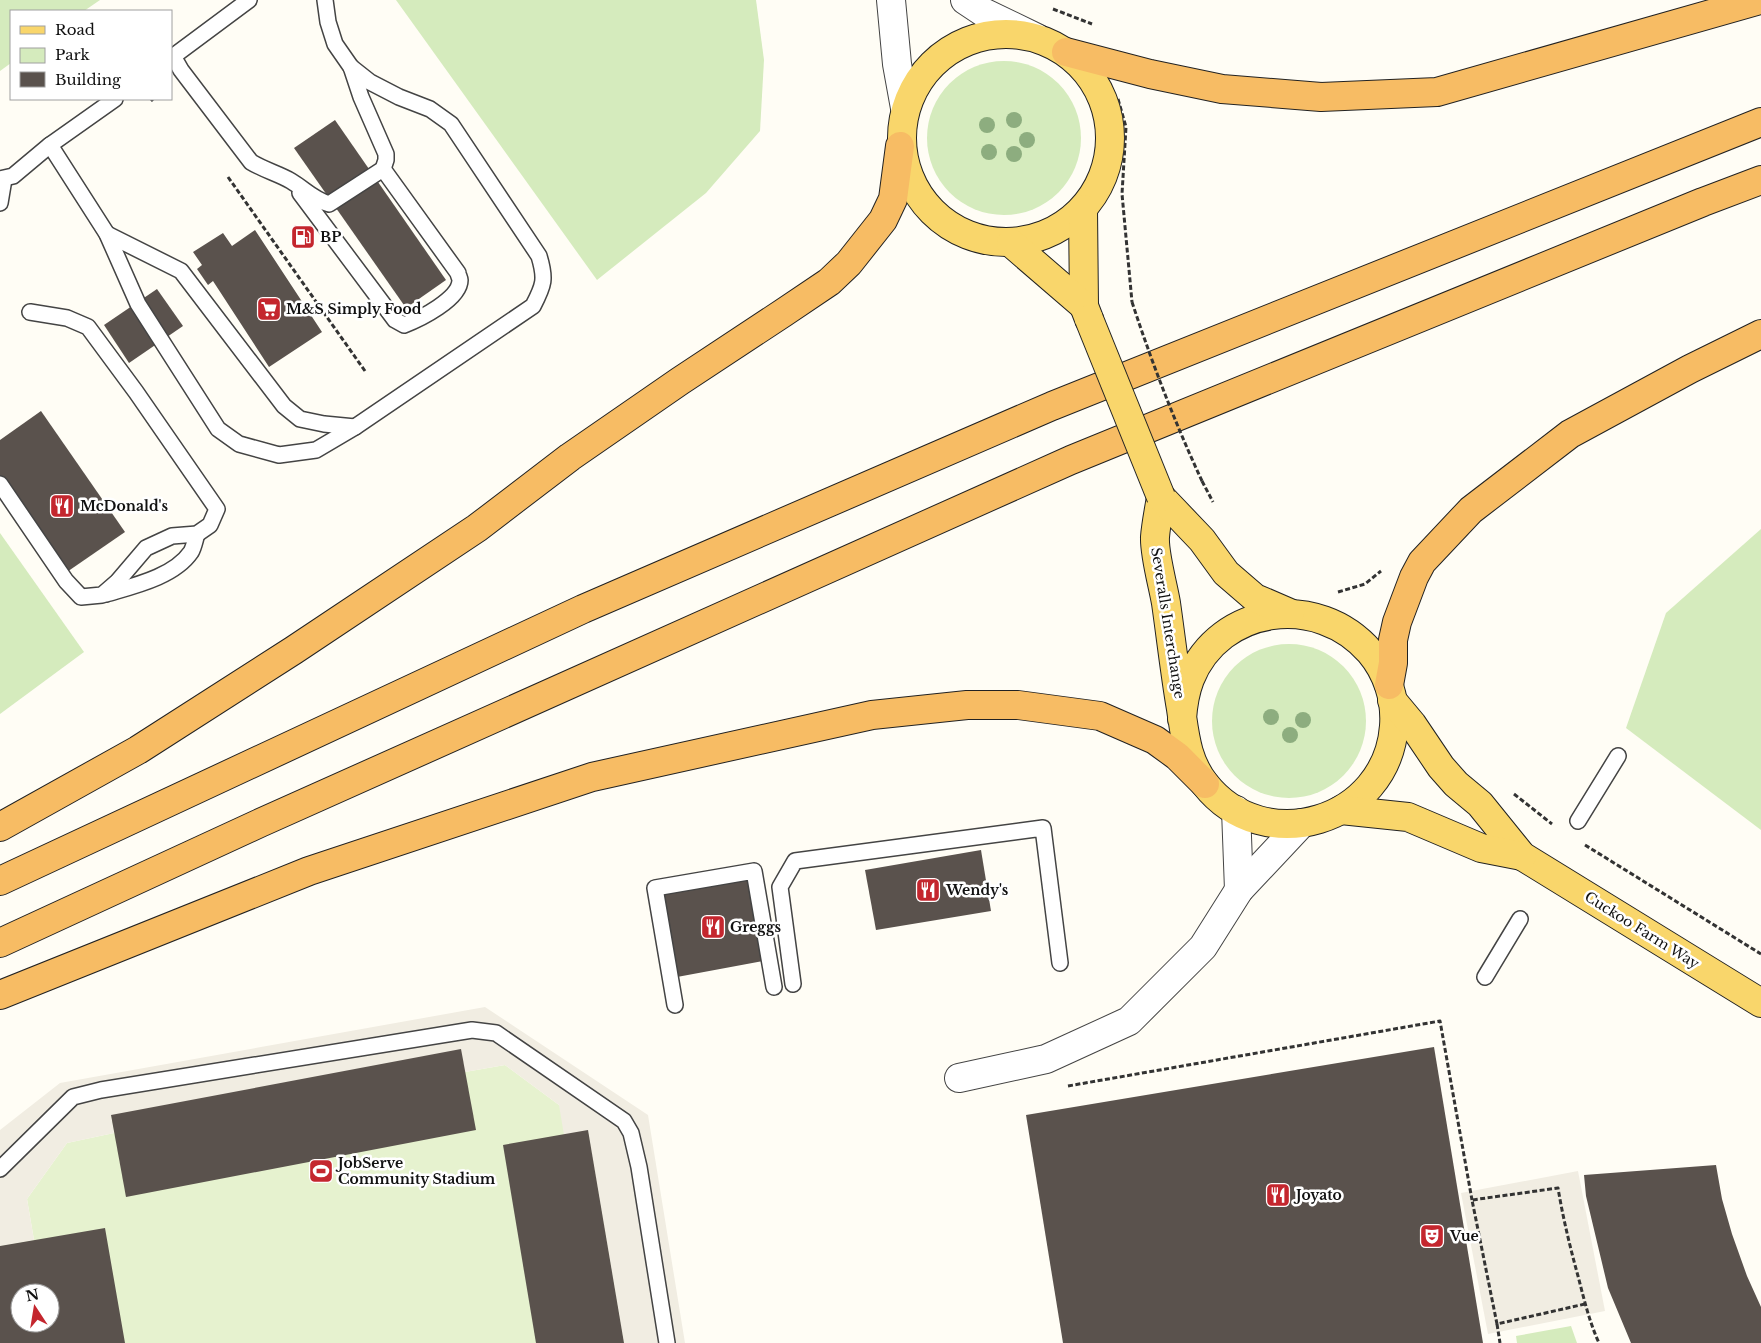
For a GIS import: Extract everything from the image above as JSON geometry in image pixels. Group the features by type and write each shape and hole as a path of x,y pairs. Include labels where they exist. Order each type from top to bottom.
{"highway":[{"path":"1066,52 1150,74 1222,89 1321,97 1437,92 1760,0"},
{"path":"0,881 583,609 1042,410 1761,122"},
{"path":"0,827 138,750 302,645 477,528 570,457 828,282 849,263 883,220 893,199 900,146"},
{"path":"0,943 269,819 1071,460 1761,180"},
{"path":"1390,692 1393,640 1397,622 1414,577 1422,562 1471,510 1570,434 1761,334"},
{"path":"0,995 309,871 592,777 872,715 967,705 1018,705 1100,716 1154,740 1178,756 1205,784"}],"main road":[{"path":"996,33 1037,38 1066,52 1089,74 1105,102 1111,130 1109,159 1099,186 1083,209 1050,233 1011,243 979,240 949,227 925,205 908,178 900,146 905,108 924,72 956,45 996,33"},
{"name":"Severalls Interchange","path":"1083,209 1087,312 1161,498 1202,540 1226,573 1255,598 1269,606 1290,613 1322,619 1337,625 1363,645 1382,670 1390,692 1394,713 1392,738 1384,763 1371,785 1362,794 1329,817 1302,824 1274,824 1248,816 1214,794 1198,774 1188,753 1155,539 1161,498"},
{"name":"Severalls Interchange","path":"1011,243 1087,312"},
{"name":"Severalls Interchange","path":"1182,719 1190,678 1204,655 1213,645 1229,632 1246,622 1272,614 1290,613"},
{"name":"Cuckoo Farm Way","path":"1390,692 1441,767 1456,784 1480,804 1522,856 1761,1003"},
{"name":"Cuckoo Farm Way","path":"1341,810 1408,817 1481,848 1522,856"}],"street":[{"path":"891,0 897,64 905,108"},
{"path":"965,0 982,12 1037,38"},
{"path":"1236,810 1239,890"},
{"path":"959,1078 1046,1059 1129,1021 1203,947 1239,890 1302,824"}],"lane":[{"path":"249,0 172,57 251,162 290,181 315,199 329,204 382,169 386,160 386,154 361,97 352,67"},
{"path":"50,145 107,234 138,304 218,429 239,444 279,455 316,450 355,427 534,306 542,290 544,273 540,256 451,124 430,109 399,97 370,82 352,67 335,44 328,22 326,0"},
{"path":"0,203 6,178 114,100"},
{"path":"290,181 395,320 404,324 424,316 448,300 460,281 458,272 382,169"},
{"path":"107,234 181,271 284,406 300,420 355,427"},
{"path":"30,312 67,318 88,327 136,392 217,509 210,525 197,534 172,536 146,548 117,582 102,595"},
{"path":"0,484 66,581 81,597 102,595 158,577 184,560 192,550 197,534"},
{"path":"1578,820 1618,756"},
{"path":"793,984 780,887 795,861 1043,828 1060,963"},
{"path":"675,1005 655,888 754,871 774,987"},
{"path":"1485,977 1520,919"},
{"path":"0,1169 73,1097 101,1090 472,1030 496,1033 624,1121 630,1133 640,1167 667,1343"}],"path":[{"path":"1117,94 1126,127 1122,194 1132,302 1145,342 1182,437 1214,506"},
{"path":"222,170 365,371"},
{"path":"1333,591 1340,592 1365,584 1385,568"},
{"path":"1511,791 1558,828"},
{"path":"1584,844 1761,954"},
{"path":"1046,1059 1058,1088 1440,1021 1500,1343"},
{"path":"1472,1200 1558,1188 1565,1226 1585,1304 1599,1343"},
{"path":"1497,1324 1585,1304"}],"green space":[{"path":"0,0 100,0 85,10 10,10 10,64 0,71"},
{"path":"396,0 756,0 764,60 760,131 706,193 597,280"},
{"path":"1004,61 1019,62 1034,67 1059,83 1075,108 1080,123 1080,153 1075,168 1059,193 1034,209 1019,214 1004,215 989,214 974,209 949,193 933,168 928,153 927,138 928,123 933,108 949,83 974,67 989,62"},
{"path":"1761,529 1761,830 1626,728 1666,613"},
{"path":"0,533 84,652 0,714"},
{"path":"1289,644 1318,650 1332,657 1343,667 1353,678 1360,692 1366,721 1360,750 1353,764 1343,775 1332,785 1318,792 1289,798 1260,792 1246,785 1235,775 1225,764 1218,750 1212,721 1218,692 1225,678 1235,667 1246,657 1260,650"},
{"name":"JobServe Community Stadium","path":"505,1065 559,1105 588,1130 624,1343 0,1343 0,1246 34,1240 27,1199 67,1143 114,1133 111,1115 465,1072"},
{"path":"1571,1326 1577,1343 1517,1343 1516,1336"}],"shaded area":[{"path":"485,1007 648,1115 685,1343 624,1343 588,1131 564,1135 559,1105 505,1065 465,1072 111,1116 114,1133 67,1143 27,1199 34,1240 0,1246 0,1130 60,1083"},
{"path":"1578,1171 1605,1311 1488,1334 1461,1193"}],"building":[{"path":"335,120 446,280 406,308 294,148"},
{"name":"M&S Simply Food","path":"255,230 322,332 269,367 213,281 208,285 197,269 202,265 193,252 223,233 232,246"},
{"path":"157,289 183,326 129,363 104,325"},
{"name":"McDonald's","path":"41,411 125,532 64,574 0,481 0,440"},
{"name":"Wendy's","path":"981,850 991,911 876,930 865,870"},
{"name":"Greggs","path":"748,877 763,961 677,977 663,892"},
{"path":"1434,1047 1483,1343 1063,1343 1026,1115"},
{"path":"461,1049 476,1130 126,1197 111,1115"},
{"path":"588,1130 624,1343 536,1343 503,1145"},
{"path":"1716,1165 1722,1199 1732,1234 1747,1276 1761,1307 1761,1343 1631,1343 1608,1288 1586,1196 1584,1175"},
{"path":"105,1228 125,1343 0,1343 0,1246"}],"place":[{"name":"BP","path":"303,237"},
{"name":"M&S Simply Food","path":"269,309"},
{"name":"McDonald's","path":"62,506"},
{"name":"Wendy's","path":"928,890"},
{"name":"Greggs","path":"713,927"},
{"name":"JobServe Community Stadium","path":"321,1171"},
{"name":"Joyato","path":"1278,1195"},
{"name":"Vue","path":"1432,1236"}]}
